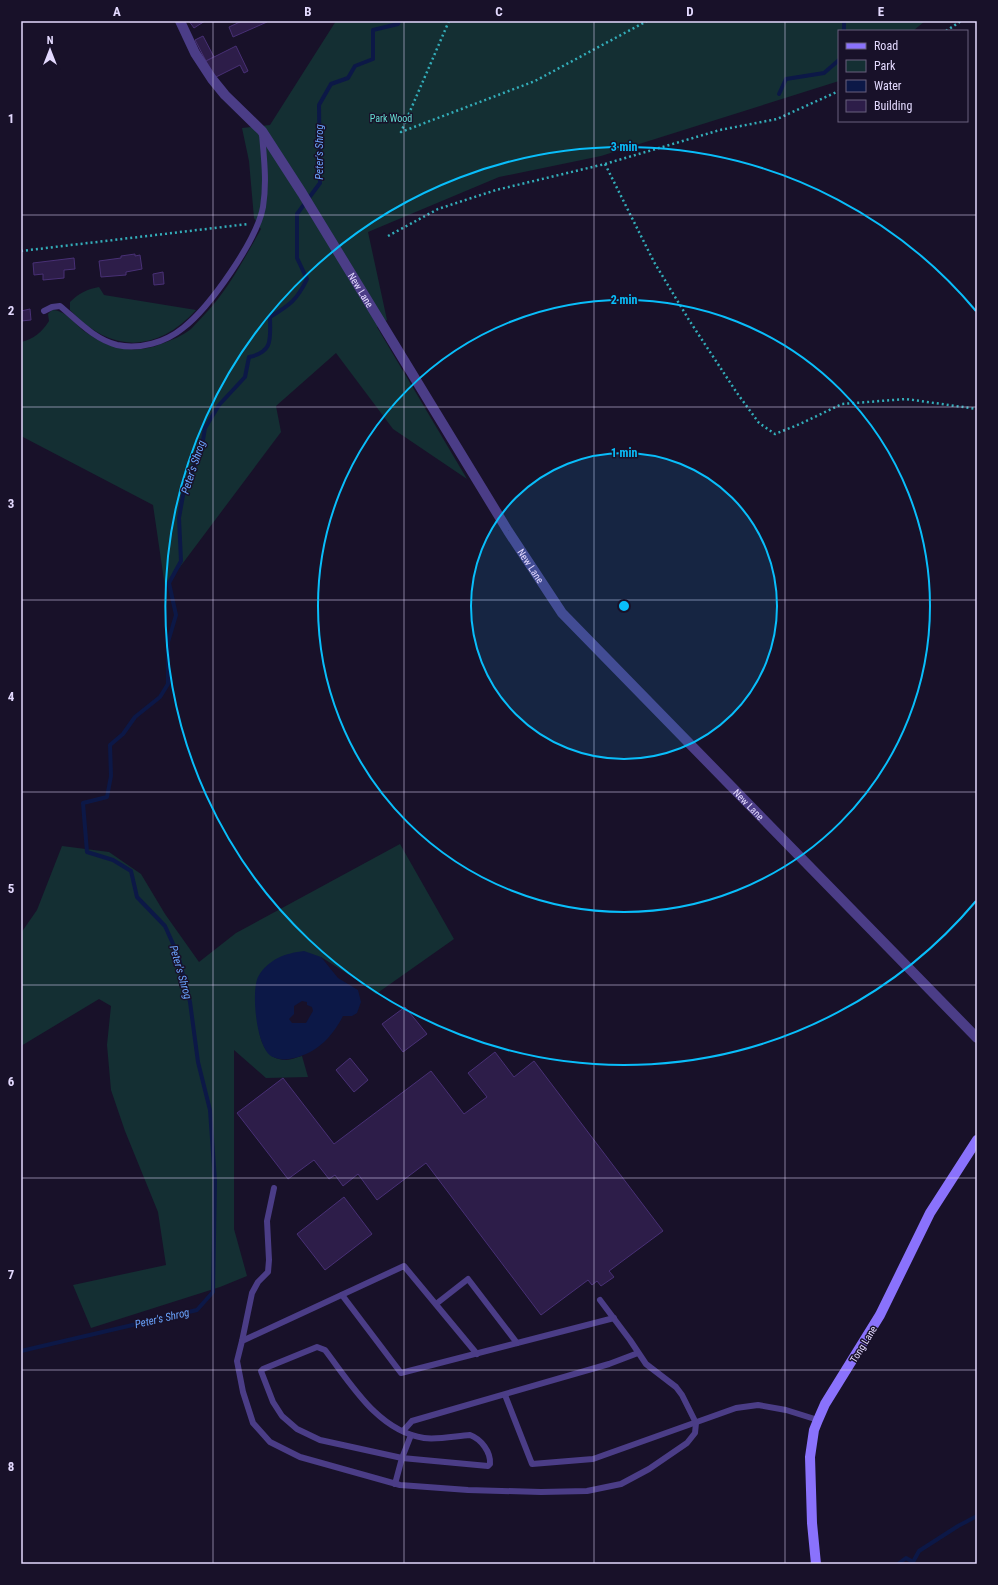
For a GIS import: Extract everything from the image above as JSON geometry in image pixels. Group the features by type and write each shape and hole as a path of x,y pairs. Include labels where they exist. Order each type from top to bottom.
{"street":[{"name":"New Lane","path":"180,21 195,53 212,79 225,96 262,131 302,193 508,531 562,613 977,1038"},
{"name":"Tong Lane","path":"816,1564 812,1523 810,1457 814,1430 825,1404 880,1315 930,1213 977,1140"}],"lane":[{"path":"44,311 52,307 60,306 91,332 103,340 118,345 139,346 159,342 184,328 209,302 234,267 256,226 263,208 266,177 262,131"},
{"path":"274,1188 267,1221 269,1260 268,1272 258,1282 252,1293 237,1361 243,1392 253,1423 270,1442 300,1457 395,1484 468,1490 541,1492 587,1491 621,1484 649,1469 687,1443 695,1433 696,1423 682,1395 676,1387 646,1364 600,1300"},
{"path":"242,1341 404,1266 477,1354"},
{"path":"436,1304 468,1279 517,1343"},
{"path":"342,1295 401,1373 614,1318"},
{"path":"317,1347 321,1348 325,1350 369,1408 381,1418 403,1431 411,1435 425,1438 470,1435 477,1437 482,1442 491,1462 488,1466 402,1458 320,1440 296,1430 282,1416 273,1402 261,1371 317,1347"},
{"path":"403,1431 412,1421 609,1364 638,1353"},
{"path":"505,1395 532,1464 593,1459 736,1408 758,1405 786,1410 818,1420"},
{"path":"395,1484 402,1458 411,1435"}],"path":[{"path":"449,21 401,132 535,81 647,21"},
{"path":"948,30 961,21"},
{"path":"388,236 445,206 496,190 605,164 720,130 777,119 838,91"},
{"path":"605,164 654,262 689,320 741,399 759,423 775,434 842,404 906,399 977,409"},
{"path":"21,251 248,224 256,226"}],"green space":[{"name":"Park Wood","path":"336,21 925,21 914,30 838,30 838,81 601,156 499,177 368,232 387,320 377,327 467,479 393,429 336,353 276,406 281,432 165,587 153,505 21,436 21,342 34,337 44,328 49,321 48,314 52,310 61,312 84,331 100,341 124,349 154,347 177,338 191,329 222,294 236,273 261,229 254,218 249,161 242,128 270,125"},
{"path":"99,287 104,295 196,310 181,324 165,335 149,341 133,343 117,340 101,334 85,324 70,310 70,302 76,297 83,292"},
{"path":"400,844 454,939 376,994 321,957 258,1021 260,1035 264,1047 268,1052 279,1059 286,1060 302,1056 308,1077 266,1078 234,1050 234,1229 247,1276 220,1287 91,1328 73,1285 166,1265 158,1212 125,1131 111,1090 107,1045 111,1006 99,999 21,1046 21,933 37,910 62,846 109,852 141,874 165,914 199,962 236,933"}],"water":[{"path":"304,951 321,957 338,978 358,990 361,1002 357,1013 352,1016 343,1016 334,1031 317,1048 302,1056 289,1059 280,1059 273,1057 267,1052 262,1044 256,1020 256,984 262,971 272,961 284,955","holes":["302,1001 307,1002 307,1005 312,1007 313,1011 306,1023 292,1023 289,1019 294,1014 294,1006"]}],"building":[{"path":"189,21 205,21 194,28"},
{"path":"242,21 267,22 233,37 229,27"},
{"path":"203,36 214,57 206,61 195,40"},
{"path":"236,46 248,71 244,73 240,65 214,78 206,61"},
{"path":"135,254 135,256 140,255 142,269 126,272 126,275 101,277 99,261 121,258 121,256"},
{"path":"74,258 75,269 64,270 64,278 43,280 43,274 34,275 33,263"},
{"path":"163,272 164,284 154,285 153,274"},
{"path":"30,309 31,320 21,321 21,311"},
{"path":"405,1007 427,1034 403,1052 382,1024"},
{"path":"495,1052 514,1077 534,1061 663,1231 609,1271 614,1277 601,1286 597,1281 592,1285 588,1280 541,1315 426,1163 377,1200 358,1174 343,1186 335,1175 329,1179 314,1160 288,1179 237,1113 283,1078 334,1144 431,1071 464,1114 487,1097 468,1073"},
{"path":"350,1058 368,1080 354,1092 336,1070"},
{"path":"344,1197 372,1234 325,1270 297,1234"}],"waterway":[{"name":"Peter's Shrog","path":"21,1351 197,1310 213,1292 215,1181 210,1110 198,1062 190,1002 178,955 165,926 137,897 131,871 113,860 87,852 83,803 107,797 111,776 110,745 123,734 135,717 160,697 168,684 168,642 176,615 169,583 181,561 179,518 185,484 201,452 205,428 219,405 245,377 249,357 257,355 267,348 270,338 270,317 283,309 296,297 307,279 297,258 297,214 320,183 319,105 331,84 348,78 355,66 373,59 373,30 398,24 399,21"},
{"path":"844,21 844,30"},
{"path":"779,94 786,79 824,73 838,61"},
{"path":"898,1564 906,1558 913,1562 919,1551 958,1526 977,1516"}]}
